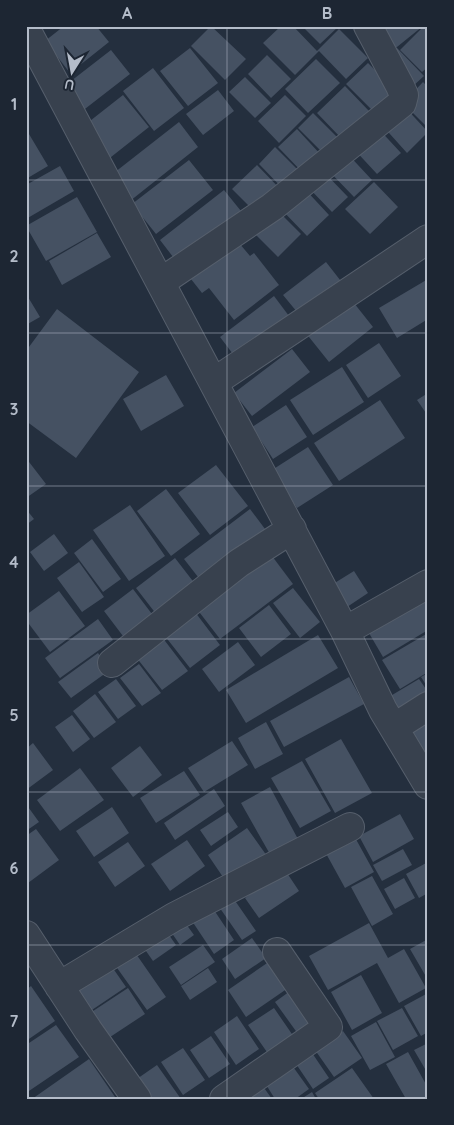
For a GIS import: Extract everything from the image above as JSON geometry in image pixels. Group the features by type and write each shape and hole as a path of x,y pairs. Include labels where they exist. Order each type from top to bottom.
{"street":[{"path":"161,282 272,207 402,103 404,95 368,26"},
{"path":"26,28 292,529 345,631 383,710 395,727 428,785"},
{"path":"214,382 428,239"},
{"path":"112,663 239,563 292,529"},
{"path":"345,631 428,584"},
{"path":"395,727 428,706"},
{"path":"59,986 168,920 350,827"},
{"path":"26,935 137,1099"},
{"path":"224,1099 328,1027 277,952"}],"building":[{"path":"64,26 96,26 109,42 70,73 45,41"},
{"path":"211,26 246,59 225,80 191,46"},
{"path":"281,26 293,26 317,51 339,29 368,58 346,79 319,51 295,75 263,43"},
{"path":"302,26 339,26 320,44"},
{"path":"372,26 423,26 392,51"},
{"path":"424,26 428,26 428,67 422,72 400,50"},
{"path":"190,48 218,83 188,106 160,71"},
{"path":"397,48 424,76 412,87 387,59"},
{"path":"111,50 130,74 81,112 62,88"},
{"path":"267,55 291,79 271,98 248,74"},
{"path":"316,59 340,83 308,113 285,89"},
{"path":"368,63 395,90 373,111 346,84"},
{"path":"153,68 184,108 154,131 123,91"},
{"path":"245,77 271,103 255,118 229,92"},
{"path":"423,82 428,87 428,128 403,103"},
{"path":"345,86 369,111 341,138 317,113"},
{"path":"218,90 234,111 203,135 186,114"},
{"path":"123,95 149,127 106,161 81,128"},
{"path":"285,95 306,116 279,143 258,121"},
{"path":"403,105 428,132 407,153 381,124"},
{"path":"313,113 339,139 324,154 298,128"},
{"path":"179,122 198,147 130,201 110,176"},
{"path":"376,126 401,153 377,174 352,147"},
{"path":"26,129 48,166 26,179"},
{"path":"297,129 322,156 304,174 278,147"},
{"path":"275,147 303,175 286,192 259,164"},
{"path":"344,150 372,180 354,197 326,168"},
{"path":"189,160 213,190 156,234 132,204"},
{"path":"257,165 283,192 259,216 232,189"},
{"path":"60,166 74,191 26,219 26,185"},
{"path":"321,169 348,197 332,212 306,185"},
{"path":"374,182 398,207 370,234 345,209"},
{"path":"302,186 329,215 307,236 279,207"},
{"path":"224,190 245,216 180,266 160,240"},
{"path":"77,197 97,232 46,261 26,226"},
{"path":"276,209 301,234 278,257 253,232"},
{"path":"97,233 111,257 62,285 49,261"},
{"path":"234,237 250,256 254,253 279,285 234,320 209,288 202,293 187,274"},
{"path":"326,262 344,285 302,318 283,295"},
{"path":"428,279 428,319 397,338 379,308"},
{"path":"274,296 292,320 239,362 220,337"},
{"path":"28,297 40,317 26,325 26,298"},
{"path":"350,298 373,327 329,362 305,332"},
{"path":"57,309 139,372 76,458 26,421 26,351"},
{"path":"379,343 401,376 368,398 346,365"},
{"path":"292,349 310,372 252,416 234,393"},
{"path":"342,367 364,402 313,435 290,400"},
{"path":"166,375 184,406 141,431 123,399"},
{"path":"428,393 428,416 417,400"},
{"path":"380,400 405,438 339,481 314,443"},
{"path":"286,405 307,437 273,459 252,427"},
{"path":"308,447 333,485 297,508 272,470"},
{"path":"26,458 46,484 26,498"},
{"path":"216,465 248,506 210,535 178,493"},
{"path":"166,489 200,534 171,556 137,511"},
{"path":"130,505 165,556 129,581 93,530"},
{"path":"26,509 34,519 26,525"},
{"path":"250,509 271,537 205,586 184,559"},
{"path":"54,534 68,553 44,571 30,552"},
{"path":"92,539 121,579 103,592 74,553"},
{"path":"266,548 293,584 220,639 193,604"},
{"path":"175,558 199,589 160,619 136,588"},
{"path":"79,562 104,597 82,612 57,578"},
{"path":"354,571 368,593 347,607 333,584"},
{"path":"293,588 320,622 300,638 273,603"},
{"path":"133,589 158,622 129,644 104,611"},
{"path":"59,591 85,626 50,652 26,620 26,615"},
{"path":"428,594 428,630 383,657 366,628"},
{"path":"269,605 291,634 261,657 239,628"},
{"path":"192,608 220,645 190,668 161,631"},
{"path":"98,619 113,640 60,678 45,658"},
{"path":"428,633 428,672 400,689 382,660"},
{"path":"318,635 338,668 246,723 226,690"},
{"path":"162,637 188,671 162,690 136,657"},
{"path":"238,642 255,665 219,692 202,669"},
{"path":"98,653 110,670 71,698 58,682"},
{"path":"139,664 161,693 142,706 120,678"},
{"path":"428,673 428,688 421,677"},
{"path":"349,677 364,704 284,747 270,721"},
{"path":"116,679 136,706 118,719 98,692"},
{"path":"419,679 428,692 395,722 382,701"},
{"path":"95,694 116,722 94,738 73,711"},
{"path":"72,715 90,739 73,752 55,727"},
{"path":"428,721 428,761 404,736"},
{"path":"266,722 283,754 255,769 238,738"},
{"path":"341,739 372,793 335,813 305,759"},
{"path":"232,741 248,765 204,792 188,768"},
{"path":"33,743 53,770 26,790 26,749"},
{"path":"140,746 162,775 133,797 111,768"},
{"path":"302,761 331,811 300,828 271,778"},
{"path":"80,768 104,800 60,831 37,800"},
{"path":"184,771 200,795 156,823 140,798"},
{"path":"270,787 299,841 271,856 241,803"},
{"path":"214,789 225,806 175,840 164,823"},
{"path":"26,804 39,822 26,831"},
{"path":"112,807 129,833 94,857 76,831"},
{"path":"228,812 238,827 211,846 200,830"},
{"path":"400,814 414,839 373,862 359,836"},
{"path":"247,828 267,856 227,883 208,855"},
{"path":"36,829 59,860 28,883 26,880 26,836"},
{"path":"352,832 374,872 345,888 323,848"},
{"path":"187,840 205,866 170,891 151,864"},
{"path":"128,842 145,866 115,887 98,862"},
{"path":"403,849 412,865 382,881 373,865"},
{"path":"428,862 428,893 419,898 406,874"},
{"path":"285,870 299,891 259,918 245,898"},
{"path":"372,876 393,914 372,926 351,887"},
{"path":"404,878 415,898 395,909 384,889"},
{"path":"229,892 256,931 242,940 215,901"},
{"path":"212,907 234,940 214,954 192,921"},
{"path":"181,917 194,935 180,945 167,926"},
{"path":"369,923 388,958 404,949 426,988 399,1003 377,963 328,990 309,956"},
{"path":"162,925 176,945 153,961 139,941"},
{"path":"252,938 266,958 235,979 222,959"},
{"path":"428,939 428,980 410,949"},
{"path":"203,945 215,962 181,985 169,967"},
{"path":"134,951 166,997 147,1010 115,965"},
{"path":"273,959 291,986 246,1017 228,990"},
{"path":"110,964 126,987 83,1016 67,992"},
{"path":"208,968 217,982 190,1000 181,986"},
{"path":"361,975 382,1013 352,1030 331,992"},
{"path":"31,986 55,1021 26,1041 26,990"},
{"path":"297,986 320,1019 298,1034 275,1002"},
{"path":"128,988 145,1014 101,1043 84,1017"},
{"path":"428,993 428,1032 421,1036 404,1006"},
{"path":"274,1008 294,1037 269,1055 248,1025"},
{"path":"402,1008 418,1036 393,1050 377,1021"},
{"path":"237,1016 259,1049 236,1065 214,1032"},
{"path":"376,1022 395,1057 370,1070 351,1036"},
{"path":"56,1025 79,1057 26,1093 26,1045"},
{"path":"343,1031 362,1058 334,1077 315,1050"},
{"path":"211,1036 230,1064 209,1078 190,1050"},
{"path":"428,1043 428,1074 414,1050"},
{"path":"306,1044 329,1078 313,1089 290,1055"},
{"path":"183,1048 205,1080 183,1095 161,1062"},
{"path":"408,1052 428,1088 428,1099 406,1099 386,1064"},
{"path":"286,1057 309,1089 295,1099 275,1099 260,1075"},
{"path":"89,1059 115,1097 32,1099"},
{"path":"157,1065 181,1099 142,1099 131,1083"},
{"path":"352,1068 374,1099 319,1099 315,1093"},
{"path":"257,1078 272,1099 227,1099"},
{"path":"312,1092 316,1099 301,1099"}]}
